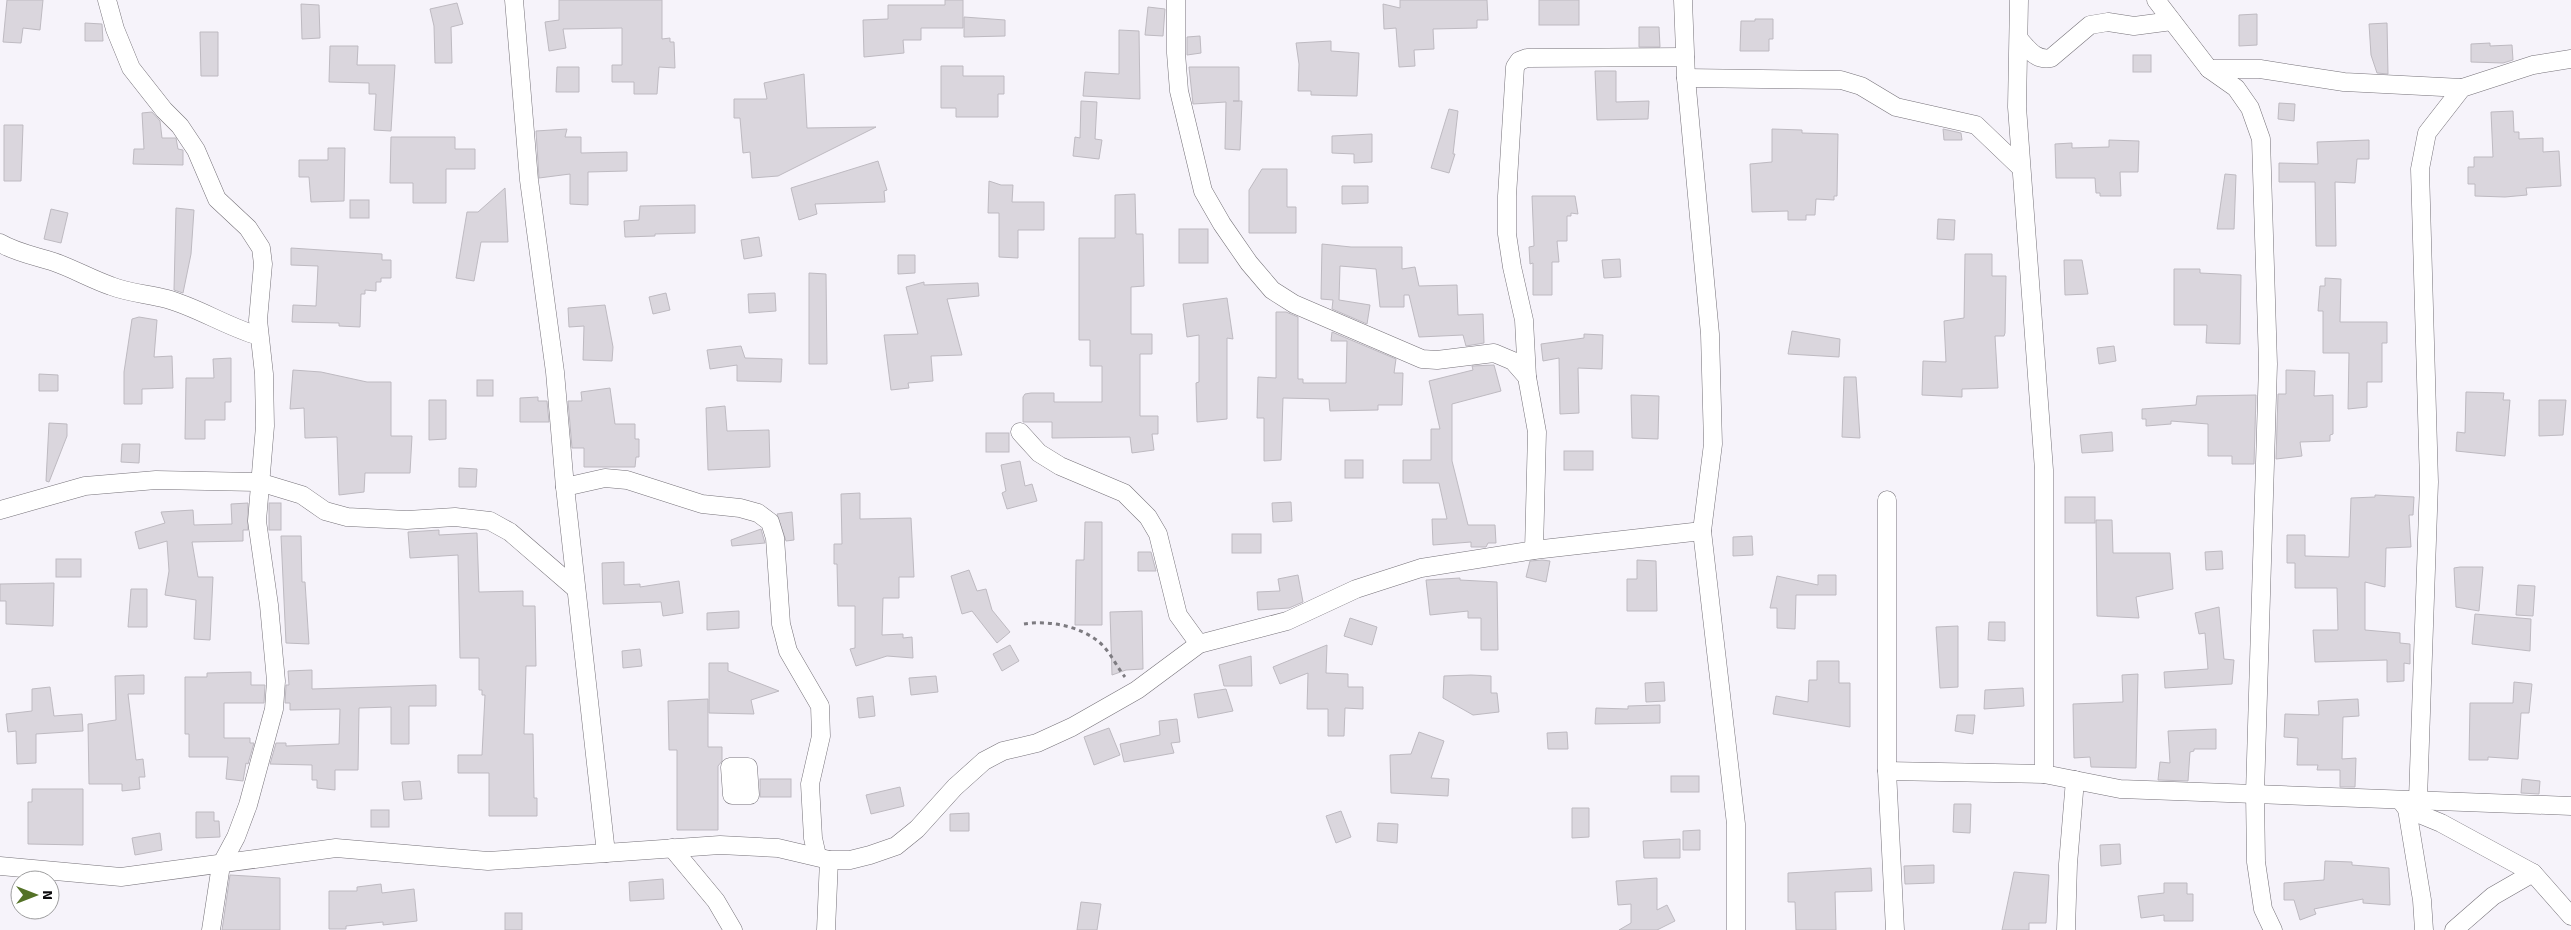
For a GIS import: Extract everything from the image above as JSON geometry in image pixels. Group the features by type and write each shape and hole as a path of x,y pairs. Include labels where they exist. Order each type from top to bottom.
{"street":[{"path":"107,0 115,28 131,68 164,110 180,126 196,150 217,199 248,228 261,248 263,264 259,297 259,336 264,374 265,426 257,521 269,605 276,681 274,708 248,805 236,837 221,865 211,930"},
{"path":"514,0 529,180 556,372 565,487 606,853"},
{"path":"1176,0 1176,53 1179,91 1203,190 1222,224 1249,263 1272,290 1294,304 1422,359 1437,360 1494,353 1513,362 1527,377"},
{"path":"1683,0 1686,78 1710,334 1713,444 1702,531 1736,824 1736,930"},
{"path":"2019,0 2017,106 2030,258 2044,470 2044,774"},
{"path":"2156,0 2209,69 2236,88 2250,108 2261,139 2268,364 2254,793 2256,862 2263,908 2273,930"},
{"path":"2019,39 2032,54 2044,59 2051,58 2090,25 2108,22 2134,26 2172,21"},
{"path":"1534,550 1537,432 1527,377 1524,320 1507,234 1507,196 1515,67 1519,62 1527,58 1685,56"},
{"path":"2209,69 2260,69 2344,82 2462,88 2533,65 2571,59"},
{"path":"1686,78 1841,80 1861,86 1896,106 1963,120 1976,125 2021,168"},
{"path":"2424,930 2422,900 2408,802 2429,482 2420,169 2427,133 2462,88"},
{"path":"0,243 14,251 76,270 109,286 131,293 166,299 196,310 234,329 259,336"},
{"path":"1020,432 1039,453 1060,466 1124,493 1148,517 1158,534 1178,615 1199,644"},
{"path":"565,487 605,478 627,480 702,504 740,508 758,513 770,522 775,538 781,624 788,651 820,706 821,736 810,784 813,838 823,858 826,930"},
{"path":"0,510 85,486 156,480 259,482 302,496 325,511 347,518 407,520 455,517 490,521 510,532 576,589"},
{"path":"1887,500 1887,771 1895,930"},
{"path":"0,866 121,877 336,848 488,861 720,845 778,848 823,858 850,860 896,846 917,829 954,787 984,761 1003,751 1037,743 1137,690 1199,644 1287,621 1356,589 1421,568 1534,550 1702,531"},
{"path":"1887,771 2044,774 2120,789 2254,793 2408,802 2571,806"},
{"path":"2066,930 2068,864 2075,780"},
{"path":"2408,802 2441,823 2533,873 2571,916"},
{"path":"672,848 716,901 733,930"},
{"path":"2454,930 2493,896 2533,873"}],"path":[{"path":"1024,624 1040,621 1062,625 1086,634 1100,642 1137,690"}],"building":[{"path":"7,0 43,0 40,30 23,28 21,43 3,42"},
{"path":"559,0 662,0 662,39 670,38 670,42 674,42 675,68 659,67 657,94 634,94 634,82 612,82 612,65 622,65 622,28 563,29 566,48 549,51 545,22 559,20"},
{"path":"945,0 963,0 963,28 921,28 921,40 903,40 904,53 864,57 863,20 888,19 888,5 945,5"},
{"path":"1400,0 1487,0 1488,20 1477,20 1477,28 1433,29 1434,49 1414,50 1415,66 1399,67 1396,28 1384,29 1383,4 1400,8"},
{"path":"1539,0 1579,0 1579,25 1539,25"},
{"path":"457,3 463,24 451,27 452,63 435,63 434,26 430,9"},
{"path":"301,4 319,5 320,38 302,39"},
{"path":"1148,7 1165,9 1163,36 1145,35"},
{"path":"2257,14 2257,45 2239,46 2239,15"},
{"path":"964,17 1005,20 1005,36 964,37"},
{"path":"1755,19 1773,19 1773,39 1769,39 1769,51 1740,51 1741,21 1755,21"},
{"path":"85,23 102,24 103,41 85,41"},
{"path":"2387,23 2388,74 2377,73 2371,55 2369,24"},
{"path":"1639,27 1659,27 1660,47 1639,47"},
{"path":"1119,30 1139,31 1140,99 1083,96 1085,72 1119,74"},
{"path":"200,32 218,32 218,76 201,76"},
{"path":"1200,36 1201,53 1187,55 1187,37"},
{"path":"1331,41 1331,51 1359,53 1357,96 1311,95 1311,91 1298,91 1299,64 1296,43"},
{"path":"2490,43 2490,46 2512,45 2513,60 2503,63 2471,62 2471,44"},
{"path":"330,46 358,46 357,65 395,65 391,131 374,130 376,94 369,94 369,83 329,82"},
{"path":"2133,55 2151,55 2151,72 2133,72"},
{"path":"941,66 963,66 963,76 1004,76 1004,94 998,94 998,117 956,117 956,108 941,108"},
{"path":"557,67 579,67 579,92 556,92"},
{"path":"1189,67 1239,67 1239,101 1242,101 1240,150 1225,149 1226,102 1193,104"},
{"path":"1595,71 1616,71 1616,102 1649,101 1648,119 1597,120"},
{"path":"804,74 807,128 876,127 778,176 752,178 750,152 743,153 740,118 734,118 734,99 767,99 764,83"},
{"path":"1081,101 1097,102 1095,139 1102,140 1099,159 1073,156 1075,137 1080,138"},
{"path":"2279,103 2295,104 2294,121 2278,119"},
{"path":"1449,109 1458,111 1453,154 1455,154 1449,173 1431,168"},
{"path":"2513,111 2514,132 2519,132 2519,139 2543,138 2543,152 2559,151 2561,186 2526,188 2527,195 2505,197 2475,196 2475,184 2468,184 2468,167 2474,167 2474,157 2493,157 2491,112"},
{"path":"152,112 160,121 162,138 176,138 178,149 183,150 183,165 133,164 134,149 144,149 142,113"},
{"path":"4,125 23,125 21,181 4,181"},
{"path":"567,129 565,137 581,137 581,153 627,152 627,171 588,172 588,205 570,204 570,174 539,178 536,131"},
{"path":"1772,129 1802,130 1802,133 1838,134 1837,196 1834,196 1834,200 1816,199 1815,215 1806,215 1806,220 1788,220 1788,211 1752,212 1750,164 1772,162"},
{"path":"1943,129 1961,133 1962,140 1944,140"},
{"path":"1372,134 1372,162 1354,163 1354,154 1332,153 1332,136"},
{"path":"391,137 455,137 455,149 475,149 475,169 446,169 446,203 413,203 413,183 390,183"},
{"path":"2109,140 2139,141 2138,172 2120,172 2121,196 2100,196 2100,193 2096,193 2095,178 2056,178 2055,144 2072,143 2072,148 2109,147"},
{"path":"2369,140 2369,159 2357,159 2355,183 2335,182 2336,246 2316,246 2315,182 2279,182 2279,163 2318,164 2317,142"},
{"path":"328,148 345,148 344,201 311,202 309,177 299,177 299,160 328,160"},
{"path":"878,161 887,190 884,191 885,202 815,204 817,214 799,220 791,188"},
{"path":"1262,169 1287,169 1287,207 1296,207 1296,233 1249,233 1249,190"},
{"path":"2225,174 2236,175 2234,229 2217,229"},
{"path":"989,181 1001,185 1013,185 1012,202 1044,202 1044,230 1018,230 1018,258 999,257 999,213 988,213"},
{"path":"1342,186 1368,186 1368,203 1342,204"},
{"path":"505,188 508,242 481,242 474,281 456,278 467,212 478,212"},
{"path":"1135,194 1136,234 1143,234 1144,286 1131,287 1131,334 1152,334 1152,354 1140,354 1140,416 1158,416 1158,434 1152,434 1154,450 1132,453 1130,437 1052,438 1052,422 1023,422 1023,397 1025,394 1031,393 1054,393 1054,402 1102,402 1102,366 1090,366 1090,340 1079,340 1079,238 1115,238 1115,195"},
{"path":"1532,196 1575,196 1578,214 1571,213 1571,216 1567,216 1567,241 1557,241 1559,262 1552,262 1552,295 1533,295 1533,263 1530,264 1529,247 1534,246"},
{"path":"350,200 369,200 369,218 350,218"},
{"path":"695,205 695,233 625,237 624,221 639,220 640,206"},
{"path":"176,208 194,210 191,254 183,293 174,290"},
{"path":"51,209 68,213 61,243 44,239"},
{"path":"1938,219 1955,220 1954,240 1937,239"},
{"path":"1179,229 1208,229 1208,263 1179,263"},
{"path":"759,237 762,256 744,259 741,240"},
{"path":"1322,244 1351,247 1402,247 1402,269 1415,267 1419,286 1457,285 1458,315 1483,314 1484,343 1466,346 1463,335 1419,337 1409,295 1404,295 1404,307 1380,307 1376,269 1340,266 1339,300 1370,305 1367,324 1332,309 1333,300 1321,299"},
{"path":"291,248 382,254 382,260 391,260 391,278 381,278 381,282 376,282 376,291 365,290 365,294 361,294 360,327 339,326 339,323 292,322 293,305 316,306 318,266 291,265"},
{"path":"1965,254 1992,254 1992,276 2006,276 2005,333 2004,336 1995,336 1998,388 1962,389 1962,397 1922,395 1923,361 1946,362 1944,321 1964,318"},
{"path":"898,255 915,255 915,273 898,274"},
{"path":"1620,259 1621,277 1604,278 1602,260"},
{"path":"2064,260 2082,260 2088,294 2065,295"},
{"path":"2174,269 2200,269 2200,273 2241,275 2240,344 2206,343 2207,325 2174,325"},
{"path":"809,273 826,274 827,364 809,364"},
{"path":"2325,278 2341,279 2340,322 2387,322 2387,343 2382,343 2382,382 2367,382 2367,407 2348,409 2349,353 2323,353 2323,311 2318,311 2320,286 2325,286"},
{"path":"924,282 924,285 978,283 979,296 947,299 962,355 931,356 933,381 908,383 909,388 891,390 884,335 918,334 906,287"},
{"path":"666,293 670,310 653,314 649,297"},
{"path":"775,293 776,311 749,313 748,294"},
{"path":"1227,298 1233,339 1227,338 1227,419 1197,422 1196,383 1199,382 1199,335 1187,337 1183,304"},
{"path":"605,305 613,347 612,361 583,360 584,326 569,327 568,308"},
{"path":"1276,312 1286,312 1298,317 1298,379 1303,379 1303,383 1346,383 1347,341 1331,341 1332,332 1396,359 1394,373 1403,373 1402,405 1378,405 1378,410 1330,411 1329,399 1283,398 1281,460 1264,461 1264,418 1257,418 1258,377 1276,378"},
{"path":"139,317 157,320 154,357 172,356 173,388 142,389 142,404 124,404 124,372 132,319"},
{"path":"1792,331 1840,339 1839,357 1788,354"},
{"path":"1584,334 1603,335 1602,369 1578,368 1579,413 1560,414 1559,358 1543,361 1541,344 1584,338"},
{"path":"741,346 745,358 782,359 781,382 737,381 737,365 710,369 707,350"},
{"path":"2114,346 2116,361 2099,364 2097,348"},
{"path":"231,358 231,402 225,402 225,420 205,420 205,439 185,439 186,378 214,378 213,359"},
{"path":"1494,365 1501,391 1452,404 1452,461 1468,525 1495,525 1496,543 1488,543 1486,547 1471,547 1471,542 1433,545 1432,519 1447,519 1439,483 1403,483 1403,460 1431,460 1431,429 1440,429 1429,381 1473,370 1472,366"},
{"path":"293,370 321,372 367,382 391,382 391,436 412,436 410,473 365,473 364,492 339,495 337,437 305,438 304,408 290,409"},
{"path":"2286,370 2315,371 2314,396 2333,395 2333,434 2330,435 2330,441 2300,442 2302,456 2276,459 2278,394 2286,394"},
{"path":"39,374 58,375 58,391 39,391"},
{"path":"1844,377 1856,377 1860,438 1842,437"},
{"path":"477,380 493,380 493,396 477,396"},
{"path":"610,388 615,424 635,424 635,439 639,439 639,457 636,457 635,467 584,467 584,448 572,448 568,401 582,401 581,392"},
{"path":"2466,392 2504,393 2503,400 2510,400 2505,456 2456,451 2457,432 2465,433"},
{"path":"1631,395 1659,396 1658,439 1632,438"},
{"path":"2256,395 2254,464 2232,464 2232,456 2208,456 2208,424 2171,421 2171,424 2146,426 2146,419 2142,419 2142,409 2196,405 2197,396"},
{"path":"538,397 538,401 547,401 549,422 520,422 520,398"},
{"path":"429,400 446,400 446,439 429,440"},
{"path":"2539,400 2566,400 2563,435 2539,436"},
{"path":"725,406 727,431 769,430 770,467 708,470 706,408"},
{"path":"49,423 67,424 67,436 49,482 46,481"},
{"path":"2112,432 2113,451 2082,453 2080,435"},
{"path":"986,433 1009,433 1009,452 986,452"},
{"path":"122,444 140,444 139,463 121,462"},
{"path":"1564,451 1593,451 1593,470 1564,470"},
{"path":"1345,460 1363,460 1363,478 1345,478"},
{"path":"1020,461 1025,486 1032,484 1037,501 1007,509 1002,493 1006,491 1001,465"},
{"path":"459,468 477,469 476,487 459,487"},
{"path":"860,493 860,519 911,518 914,577 899,577 899,598 883,598 882,635 903,634 903,638 912,637 913,658 887,656 856,666 850,649 855,648 855,606 838,606 837,564 834,564 834,544 842,544 841,494"},
{"path":"2375,495 2414,497 2413,515 2409,515 2411,547 2386,548 2385,587 2365,582 2365,630 2400,633 2400,643 2410,644 2410,664 2404,663 2404,681 2387,682 2387,660 2315,662 2313,630 2338,630 2337,588 2295,588 2295,563 2287,563 2287,535 2305,535 2305,556 2349,557 2351,498 2375,497"},
{"path":"2065,497 2095,497 2095,523 2065,523"},
{"path":"1291,502 1292,521 1273,522 1272,503"},
{"path":"248,503 248,530 243,530 243,541 192,542 198,577 213,577 210,640 194,639 196,600 165,595 169,571 167,541 139,549 135,532 165,523 161,512 193,510 194,525 232,524 231,504"},
{"path":"269,503 281,503 281,530 269,530"},
{"path":"792,512 794,540 786,541 777,514"},
{"path":"2096,520 2112,520 2113,553 2170,553 2173,589 2136,597 2139,618 2097,616"},
{"path":"1085,522 1102,522 1102,625 1075,625 1076,560 1084,560"},
{"path":"761,529 765,543 732,546 731,540"},
{"path":"439,530 439,535 477,533 479,592 523,591 523,606 535,606 536,666 526,666 524,734 533,734 534,798 537,798 537,816 489,816 489,773 458,773 458,755 482,755 485,695 482,695 482,690 479,690 479,658 460,658 458,555 410,558 408,532"},
{"path":"1232,534 1261,534 1261,553 1232,553"},
{"path":"281,536 301,536 302,582 305,582 309,644 286,643"},
{"path":"1752,536 1753,555 1733,556 1733,537"},
{"path":"2222,551 2223,569 2206,570 2205,552"},
{"path":"1138,552 1151,552 1156,571 1138,571"},
{"path":"56,559 81,559 81,577 56,577"},
{"path":"1637,560 1656,561 1657,611 1627,611 1627,579 1637,579"},
{"path":"1530,561 1550,561 1546,582 1526,577"},
{"path":"624,562 624,585 640,584 640,587 679,581 683,613 663,616 661,602 603,604 602,563"},
{"path":"2483,567 2479,611 2456,607 2454,568"},
{"path":"969,570 977,591 986,589 992,610 1010,632 997,643 972,611 962,614 951,576"},
{"path":"1298,575 1303,602 1289,608 1258,610 1257,592 1280,591 1278,579"},
{"path":"1818,575 1836,575 1836,595 1796,595 1795,629 1777,628 1777,608 1770,608 1777,576 1818,585"},
{"path":"1460,578 1460,580 1497,582 1498,650 1481,650 1481,618 1468,618 1468,611 1430,615 1426,580"},
{"path":"54,583 53,626 6,624 6,601 0,601 0,584"},
{"path":"2518,585 2535,586 2533,616 2516,615"},
{"path":"131,589 147,589 147,627 128,627"},
{"path":"2219,607 2224,659 2234,660 2232,684 2165,688 2164,672 2208,669 2205,633 2199,634 2195,613"},
{"path":"739,611 739,628 707,630 707,613"},
{"path":"1142,611 1143,669 1126,670 1112,675 1110,612"},
{"path":"2475,614 2531,619 2530,651 2472,644"},
{"path":"1350,618 1377,627 1372,645 1344,636"},
{"path":"1989,622 2005,622 2005,641 1988,640"},
{"path":"1958,626 1958,687 1940,688 1936,627"},
{"path":"1010,645 1019,661 1002,671 993,654"},
{"path":"1327,645 1326,673 1348,674 1348,687 1363,687 1363,709 1345,708 1344,736 1328,736 1328,709 1307,709 1308,673 1280,684 1273,667"},
{"path":"640,649 642,666 623,668 622,651"},
{"path":"1251,656 1252,686 1224,686 1219,665"},
{"path":"1817,661 1839,661 1839,683 1850,683 1850,727 1773,714 1776,696 1808,702 1809,680 1817,680"},
{"path":"709,663 728,663 728,671 779,691 751,700 754,714 709,713"},
{"path":"312,670 312,689 436,685 436,706 409,706 409,744 391,744 391,707 359,708 358,770 335,770 335,790 317,788 317,780 312,780 312,765 270,764 276,743 286,743 286,746 339,744 340,709 290,710 290,703 285,703 286,685 289,685 288,671"},
{"path":"251,672 251,685 265,685 264,703 224,703 224,738 250,738 250,743 254,743 248,764 246,763 243,781 226,779 228,757 189,757 189,734 185,734 185,677 207,677 207,673"},
{"path":"2138,674 2136,768 2091,767 2090,757 2074,758 2073,704 2123,702 2122,675"},
{"path":"144,675 144,694 128,694 136,760 143,759 145,777 139,777 140,789 122,791 122,784 89,784 88,724 116,720 115,676"},
{"path":"936,676 938,692 911,695 909,678"},
{"path":"1444,676 1491,676 1491,693 1497,693 1499,712 1473,715 1443,698"},
{"path":"1664,682 1665,701 1646,702 1645,683"},
{"path":"2514,682 2532,684 2529,713 2521,713 2518,759 2488,757 2488,760 2469,760 2470,703 2513,703"},
{"path":"50,687 54,716 82,714 83,731 36,734 36,763 17,764 16,731 8,732 6,714 32,711 32,689"},
{"path":"2023,688 2024,706 1984,709 1985,690"},
{"path":"1226,689 1233,711 1198,718 1194,694"},
{"path":"873,696 875,716 859,718 857,698"},
{"path":"708,699 708,747 722,747 722,761 718,766 718,830 677,830 677,750 669,750 668,701"},
{"path":"2358,699 2359,716 2343,717 2342,759 2356,758 2355,787 2340,787 2340,770 2317,770 2318,765 2297,765 2298,738 2284,737 2285,714 2319,715 2318,701"},
{"path":"1660,705 1660,723 1595,724 1596,708 1628,709 1628,706"},
{"path":"1957,715 1975,715 1973,734 1955,731"},
{"path":"1177,719 1180,742 1171,743 1174,753 1124,762 1120,744 1160,735 1159,721"},
{"path":"1109,728 1120,755 1094,765 1084,737"},
{"path":"2216,729 2216,749 2194,749 2194,751 2190,752 2188,781 2158,780 2160,762 2170,763 2168,731"},
{"path":"1419,732 1444,741 1431,778 1449,779 1448,796 1391,793 1390,755 1411,754"},
{"path":"1567,732 1568,749 1548,749 1547,733"},
{"path":"1671,776 1699,776 1699,792 1671,792"},
{"path":"760,779 791,779 791,797 760,797"},
{"path":"2522,779 2540,781 2539,794 2521,793"},
{"path":"420,781 422,799 404,800 402,782"},
{"path":"900,787 904,806 871,814 866,795"},
{"path":"32,789 83,789 83,845 28,844 28,802 32,802"},
{"path":"1954,804 1971,804 1970,833 1953,832"},
{"path":"1572,808 1589,808 1589,837 1572,838"},
{"path":"371,810 389,810 389,827 371,827"},
{"path":"1341,811 1351,837 1336,843 1326,816"},
{"path":"196,812 214,812 214,821 219,821 220,837 196,838"},
{"path":"969,813 969,831 950,831 950,814"},
{"path":"1378,823 1398,824 1397,843 1377,841"},
{"path":"1700,830 1700,850 1683,850 1683,831"},
{"path":"160,833 162,850 135,855 132,838"},
{"path":"1680,839 1680,858 1644,858 1643,841"},
{"path":"2120,844 2121,864 2101,866 2100,845"},
{"path":"2325,861 2352,862 2352,865 2389,868 2390,905 2363,903 2363,899 2314,909 2316,914 2300,920 2294,900 2284,900 2284,883 2324,880"},
{"path":"1934,865 1934,883 1905,884 1904,866"},
{"path":"1871,868 1872,891 1835,892 1836,930 1796,930 1795,902 1788,902 1788,873"},
{"path":"2014,872 2049,875 2046,923 2029,923 2029,930 2002,930"},
{"path":"230,875 280,878 280,930 222,930"},
{"path":"1657,878 1657,910 1667,905 1675,921 1657,930 1619,930 1631,923 1631,904 1618,905 1616,881"},
{"path":"663,879 664,899 630,901 629,882"},
{"path":"2164,883 2187,883 2187,894 2193,894 2193,921 2164,921 2164,915 2141,918 2138,896 2164,893"},
{"path":"381,884 382,893 414,889 417,921 383,925 383,922 346,926 346,929 329,929 329,891 357,891 357,887"},
{"path":"1081,902 1101,904 1097,930 1077,930"},
{"path":"505,913 522,913 522,930 505,930"}]}
